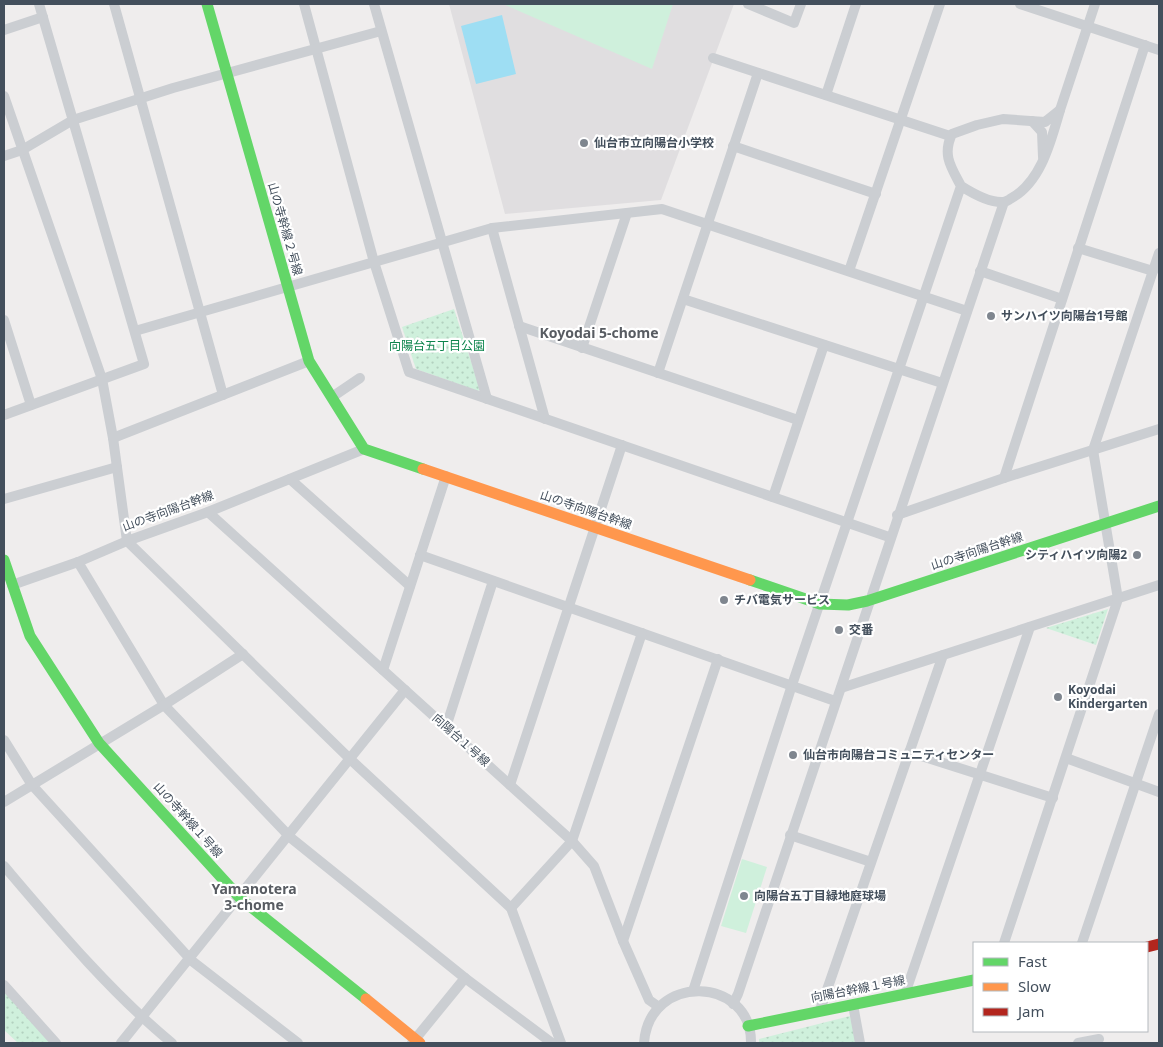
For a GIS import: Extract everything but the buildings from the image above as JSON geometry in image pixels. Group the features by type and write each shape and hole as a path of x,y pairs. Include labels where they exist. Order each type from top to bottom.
{"street":[{"path":"4,415 144,364 39,4"},
{"path":"114,4 222,395"},
{"name":"山の寺幹線２号線","path":"207,4 309,360 364,449"},
{"path":"304,4 374,262 409,372 889,537"},
{"path":"374,4 487,399"},
{"path":"748,4 794,23 801,4"},
{"path":"826,95 856,4"},
{"path":"849,272 940,4"},
{"path":"1020,4 1159,50"},
{"path":"1060,110 1045,122 1003,119 977,125 952,134 946,145 949,163 961,186 977,196 1004,202 1019,194 1035,175 1051,142 1095,4"},
{"path":"4,30 43,17"},
{"path":"4,156 22,150 73,120 140,98 381,31"},
{"path":"1004,478 1144,46"},
{"path":"714,58 950,136"},
{"path":"658,373 758,73"},
{"path":"4,96 102,379 113,438 127,541 350,759 511,908 561,1043"},
{"path":"1032,121 1042,132 1044,159"},
{"path":"734,146 876,194"},
{"path":"692,991 792,685 961,186"},
{"path":"733,1004 841,688 867,601 1004,202"},
{"path":"135,331 492,228 662,209 967,312"},
{"path":"582,348 627,213"},
{"path":"492,228 545,419"},
{"path":"1078,248 1153,271"},
{"path":"1004,942 1118,599 1093,450 1159,253"},
{"path":"980,271 1062,298"},
{"path":"683,299 942,383"},
{"path":"4,320 32,405"},
{"path":"520,326 798,420"},
{"path":"773,497 824,345"},
{"path":"113,438 309,360"},
{"path":"332,397 360,378"},
{"path":"897,515 1004,478 1159,429"},
{"path":"510,785 622,446"},
{"name":"山の寺向陽台幹線","path":"12,585 208,512 364,449 820,604 848,605 867,601 1159,506"},
{"path":"4,499 117,467"},
{"path":"383,670 446,476"},
{"path":"290,479 410,586"},
{"name":"向陽台１号線","path":"208,512 572,841 594,866 623,941 649,1000 658,1007"},
{"path":"420,555 835,701"},
{"name":"山の寺幹線１号線","path":"4,560 30,636 99,743 239,897 416,1042"},
{"path":"78,562 164,705 288,835 465,978 552,1043"},
{"path":"446,727 493,581"},
{"path":"841,688 1159,585"},
{"path":"905,994 1030,627"},
{"path":"511,908 572,841 642,633"},
{"path":"4,802 164,705 243,654"},
{"path":"820,1010 943,655"},
{"path":"623,941 718,659"},
{"path":"122,1043 405,690"},
{"path":"1082,942 1159,714"},
{"path":"4,740 32,785 190,959 298,1043"},
{"path":"909,752 1052,798"},
{"path":"1066,758 1159,792"},
{"path":"790,835 872,862"},
{"path":"4,866 53,924 142,1018 172,1043"},
{"path":"416,1042 465,978"},
{"name":"向陽台幹線１号線","path":"748,1026 973,980"},
{"path":"4,985 56,1043"},
{"path":"644,1043 650,1020 658,1007 680,993 692,991 707,991 721,996 733,1004 742,1014 748,1026 751,1043"},
{"path":"853,1004 860,1043"},
{"path":"1078,1043 1099,1038"}],"shaded area":[{"name":"仙台市立向陽台小学校","path":"449,4 734,4 661,200 505,214"}],"green space":[{"path":"503,4 673,4 652,69"},
{"name":"向陽台五丁目公園","path":"454,309 480,389 478,391 416,369 402,327"},
{"path":"1108,609 1096,645 1046,628"},
{"name":"向陽台五丁目緑地庭球場","path":"742,859 767,867 746,933 721,926"},
{"path":"4,989 53,1043 18,1043 4,1030"},
{"path":"850,1016 856,1043 759,1043 759,1039"}],"water":[{"path":"502,15 516,74 476,84 461,26"}],"traffic: fast":[{"path":"207,4 309,361 364,449 423,469"},
{"path":"750,580 820,604 848,605 867,601 1159,506"},
{"path":"4,560 30,636 99,743 241,899 366,999"},
{"path":"748,1026 973,980"}],"traffic: slow":[{"path":"423,469 750,580"},
{"path":"366,999 420,1043"}],"traffic: jam":[{"path":"1148,947 1159,944"}],"place":[{"name":"仙台市立向陽台小学校","path":"584,143"},
{"name":"サンハイツ向陽台1号館","path":"991,316"},
{"name":"シティハイツ向陽2","path":"1137,555"},
{"name":"チバ電気サービス","path":"724,600"},
{"name":"交番","path":"839,630"},
{"name":"Koyodai Kindergarten","path":"1058,697"},
{"name":"仙台市向陽台コミュニティセンター","path":"793,755"},
{"name":"向陽台五丁目緑地庭球場","path":"744,896"}],"district":[{"name":"Koyodai 5-chome","path":"599,333"},
{"name":"Yamanotera 3-chome","path":"254,898"}]}
